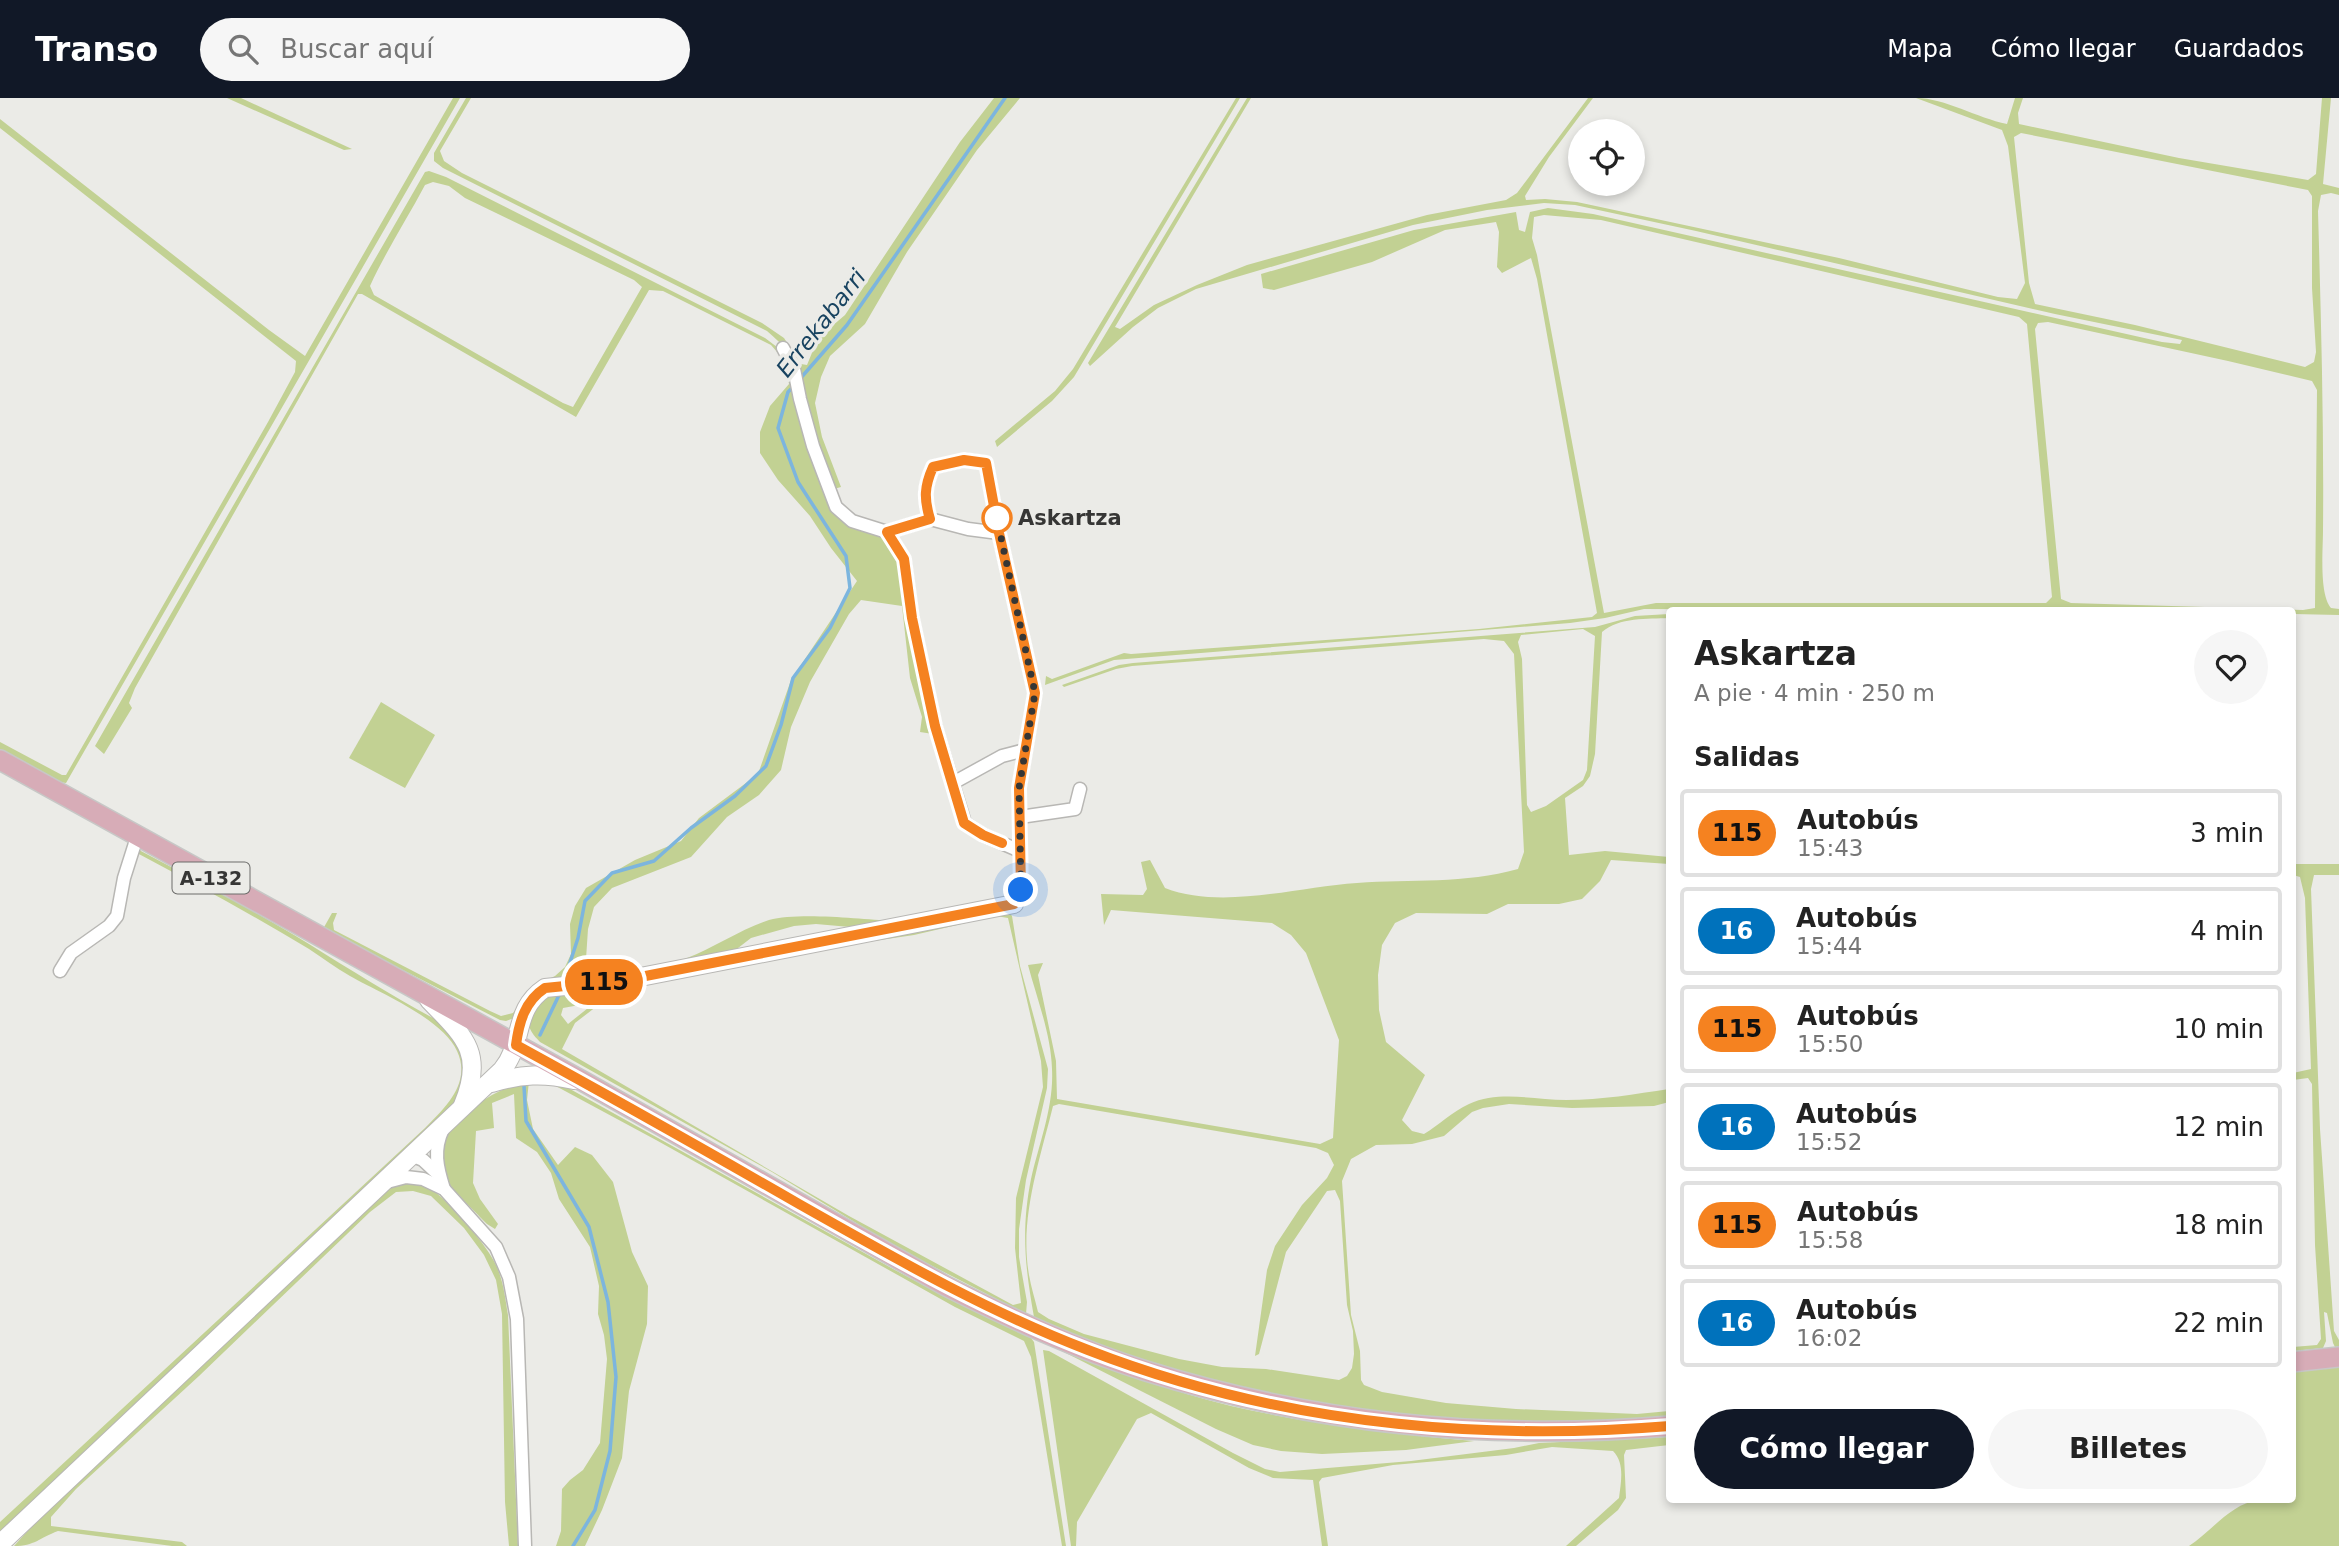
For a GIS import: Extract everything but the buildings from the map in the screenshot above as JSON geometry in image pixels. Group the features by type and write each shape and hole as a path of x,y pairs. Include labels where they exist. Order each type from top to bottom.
{"main road":[{"name":"A-132","path":"0,760 586,1083 946,1286 1035,1329 1145,1371 1288,1408 1358,1420 1433,1428 1566,1433 1666,1426"},
{"path":"0,1544 502,1070 514,1054 521,1019 536,994 545,988 625,980 1014,904"},
{"path":"424,995 453,1025 466,1042 472,1057 473,1076 461,1111"},
{"path":"472,1057 478,1063 502,1070"},
{"path":"488,1084 532,1074 558,1076 586,1083"},
{"path":"2296,1362 2339,1357"}],"street":[{"path":"783,348 794,369 813,446 836,507 852,521 887,532 930,519 968,529 999,533"},
{"path":"930,519 923,498 926,481 933,467 964,460 986,463 1035,693 1019,788 1021,890 1014,904"},
{"path":"887,532 904,559 912,618 935,726 964,823 983,835 1020,851"},
{"path":"953,783 1002,756 1025,750"},
{"path":"1020,817 1075,809 1080,789"},
{"path":"60,971 71,953 109,926 117,916 124,878 137,837"},
{"path":"435,1179 438,1140 444,1126"},
{"path":"413,1156 423,1160 435,1179 496,1247 509,1278 517,1319 525,1546"},
{"path":"385,1182 406,1177 435,1179"}],"green space":[{"path":"227,98 241,98 352,149 344,150"},
{"path":"453,98 460,98 66,783 59,782 0,749 0,742 66,775 268,422 295,372 296,361 0,128 0,119 305,356"},
{"path":"466,98 471,98 440,151 444,161 462,173 762,323 784,338 801,364 807,365 818,338 845,315 960,142 994,98 1020,98 977,150 907,252 865,324 830,356 821,377 815,403 822,437 841,487 830,490 814,439 799,372 788,352 767,331 443,168 434,161 434,153"},
{"path":"1236,98 1240,98 1074,377 1052,401 997,447 995,441 1055,391 1073,369"},
{"path":"1247,98 1251,98 1115,327 1120,329 1154,305 1247,265 1427,215 1506,200 1517,193 1568,125 1568,132 1525,196 1526,200 1577,202 1839,258 1998,297 2017,299 2025,283 2008,146 2002,130 1916,98 1938,101 2007,124 2015,98 2023,98 2018,113 2019,124 2179,158 2308,180 2316,174 2322,98 2331,98 2323,184 2339,188 2339,195 2321,195 2318,211 2323,411 2322,571 2327,601 2331,608 2339,609 2339,615 2296,614 2296,610 2315,608 2317,390 2312,381 2048,322 2038,323 2035,329 2061,599 2071,603 2204,607 1666,607 1570,623 1114,660 1045,685 1046,676 1052,679 1124,653 1479,629 1592,617 1597,613 1537,279 1531,258 1502,273 1497,267 1499,232 1496,222 1445,230 1372,262 1274,290 1263,288 1261,274 1414,230 1516,212 1519,230 1525,232 1530,212 1548,208 1593,214 2162,342 2180,344 2182,340 2055,314 1575,205 1544,203 1487,210 1413,225 1196,289 1158,308 1090,366 1088,363","holes":["2021,133 2308,190 2312,196 2312,288 2316,352 2314,362 2305,367 2135,325 2035,304 2029,283 2014,137","1544,215 1601,220 2019,317 2027,324 2052,597 2046,603 1656,603 1604,613 1532,238 1534,217"]},
{"path":"1588,98 1593,98 1577,119 1572,119"},
{"path":"425,172 446,177 765,338 777,347 789,363 795,392 830,508 847,523 882,536 895,553 903,574 933,734 920,732 922,717 910,678 902,606 861,600 849,614 810,682 791,727 781,770 759,795 727,817 691,857 612,888 594,907 588,929 586,959 592,974 640,970 676,962 769,920 813,916 892,921 893,925 794,926 751,938 729,955 668,969 553,982 532,993 514,1018 506,1021 323,929 332,913 337,913 333,923 334,930 490,1011 501,1016 513,1013 532,987 555,976 565,967 571,954 570,924 575,906 586,888 635,860 681,841 699,818 758,774 791,680 857,581 760,453 760,432 770,406 789,384 784,360 771,345 663,291 649,290 576,417 358,294 135,688 129,703 132,708 104,754 95,746","holes":["433,182 449,186 465,198 634,280 642,287 573,407 374,295 370,286 425,185"]},
{"path":"1666,614 1666,618 1625,621 1602,632 1595,754 1590,776 1583,786 1565,798 1569,855 1605,851 1666,857 1666,864 1611,860 1600,881 1582,899 1559,904 1508,904 1487,914 1416,913 1395,923 1382,945 1378,975 1379,1010 1386,1042 1425,1075 1402,1120 1412,1131 1424,1134 1463,1107 1493,1097 1579,1100 1666,1089 1666,1103 1654,1106 1572,1108 1509,1104 1483,1108 1472,1112 1444,1136 1412,1144 1376,1145 1351,1159 1342,1181 1351,1315 1360,1351 1361,1380 1364,1385 1382,1392 1446,1403 1516,1409 1637,1414 1666,1411 1666,1417 1548,1423 1470,1421 1342,1408 1212,1381 1150,1363 1034,1317 1026,1265 1026,1215 1031,1179 1048,1111 1052,1069 1046,1030 1028,965 1043,963 1038,975 1056,1061 1057,1099 1320,1144 1333,1138 1339,1040 1306,953 1291,935 1272,923 1111,910 1104,925 1101,894 1143,895 1147,889 1141,862 1150,860 1165,888 1187,894 1235,897 1334,885 1498,874 1518,869 1524,852 1514,654 1504,641 1484,639 1132,666 1064,687 1062,685 1119,665 1133,663 1595,627 1635,616","holes":["1583,629 1595,636 1587,770 1583,780 1546,806 1531,812 1527,805 1522,659 1518,642 1521,635","1059,1104 1316,1148 1328,1153 1334,1165 1327,1178 1302,1205 1275,1246 1267,1270 1255,1356 1259,1354 1286,1252 1327,1191 1335,1190 1340,1201 1347,1305 1353,1331 1354,1354 1352,1368 1347,1376 1339,1380 1266,1369 1222,1367 1179,1359 1084,1334 1038,1312 1030,1280 1027,1232 1032,1189 1053,1106"]},
{"path":"381,702 435,735 405,788 349,758"},
{"path":"139,850 267,919 448,1026 458,1038 467,1068 455,1106 0,1533 0,1522 425,1128 448,1103 459,1084 461,1063 457,1051 439,1028 267,924 137,853"},
{"path":"2296,864 2339,864 2339,875 2314,875 2311,889 2320,1129 2334,1331 2339,1346 2335,1347 2333,1343 2327,1313 2324,1312 2326,1341 2323,1348 2296,1351 2296,1347 2317,1345 2321,1339 2315,1245 2312,1084 2308,1078 2296,1080 2296,1072 2311,1069 2305,898 2300,877 2296,876"},
{"path":"1006,909 1012,916 1020,966 1048,1069 1047,1088 1026,1180 1019,1229 1019,1257 1027,1302 1026,1314 899,1249 772,1172 540,1042 529,1026 530,1013 535,1003 542,996 563,989 609,986 609,989 574,1006 563,1008 561,1015 568,1024 615,992 642,982 768,953 896,934","holes":["996,916 1008,918 1041,1061 1043,1087 1016,1198 1015,1248 1021,1303 1013,1305 849,1216 562,1049 575,1023 601,1003 632,988 758,958 914,935"]},
{"path":"529,1081 527,1100 533,1129 558,1165 575,1147 592,1155 613,1182 632,1252 648,1286 647,1324 629,1391 622,1458 585,1546 556,1546 561,1531 562,1489 583,1470 600,1443 607,1359 598,1314 599,1286 590,1247 559,1199 551,1173 537,1152 516,1138 514,1094 492,1103 494,1128 476,1131 473,1183 480,1199 498,1224 495,1229 450,1185 443,1176 441,1166 445,1137 463,1115 495,1093"},
{"path":"552,1084 561,1084 895,1270 1031,1338 1034,1342 1066,1546 1062,1546 1031,1357 1024,1341 955,1307"},
{"path":"406,1182 426,1186 436,1192 482,1243 500,1274 508,1315 518,1546 509,1546 505,1502 502,1314 496,1280 484,1255 464,1228 431,1196 413,1191 396,1192 370,1212 199,1376 76,1489 51,1517 51,1526 182,1542 187,1546 58,1531 32,1543 14,1546 386,1191"},
{"path":"1058,1349 1165,1387 1231,1406 1352,1428 1474,1441 1406,1450 1322,1454 1281,1451 1253,1445"},
{"path":"1043,1350 1233,1453 1265,1469 1280,1472 1411,1461 1539,1443 1666,1437 1666,1445 1626,1450 1626,1498 1618,1510 1576,1546 1566,1546 1619,1498 1621,1467 1613,1451 1552,1447 1506,1455 1393,1465 1322,1478 1319,1482 1328,1546 1322,1546 1313,1480 1273,1478 1249,1468 1151,1413 1137,1419 1077,1522 1076,1546 1071,1546"},
{"path":"2339,1367 2339,1546 2189,1546 2239,1506 2246,1503 2296,1503 2296,1371"}],"waterway":[{"name":"Errekabarri","path":"799,380 847,325 1005,98"},
{"name":"Errekabarri","path":"566,975 578,938 585,901 612,873 654,861 691,828 735,796 766,766 781,725 793,678 830,628 850,588 846,556 798,482 778,428 788,392 794,386"},
{"name":"Errekabarri","path":"540,1035 560,993"},
{"name":"Errekabarri","path":"524,1086 526,1121 589,1227 608,1302 616,1377 610,1451 595,1510 573,1546"}],"bus line":[{"name":"115","path":"1002,843 964,823 935,726 912,618 904,559 887,532 930,519 923,498 926,481 933,467 964,460 986,463 1035,693 1019,788 1021,890 1014,904 625,980 545,988 536,994 521,1019 516,1045 946,1286 1035,1329 1145,1371 1288,1408 1358,1420 1433,1428 1566,1433 1666,1426"}],"place":[{"name":"Askartza","path":"997,518"}],"route":[{"path":"997,518 995,510 1035,693 1019,788 1021,890"}]}
